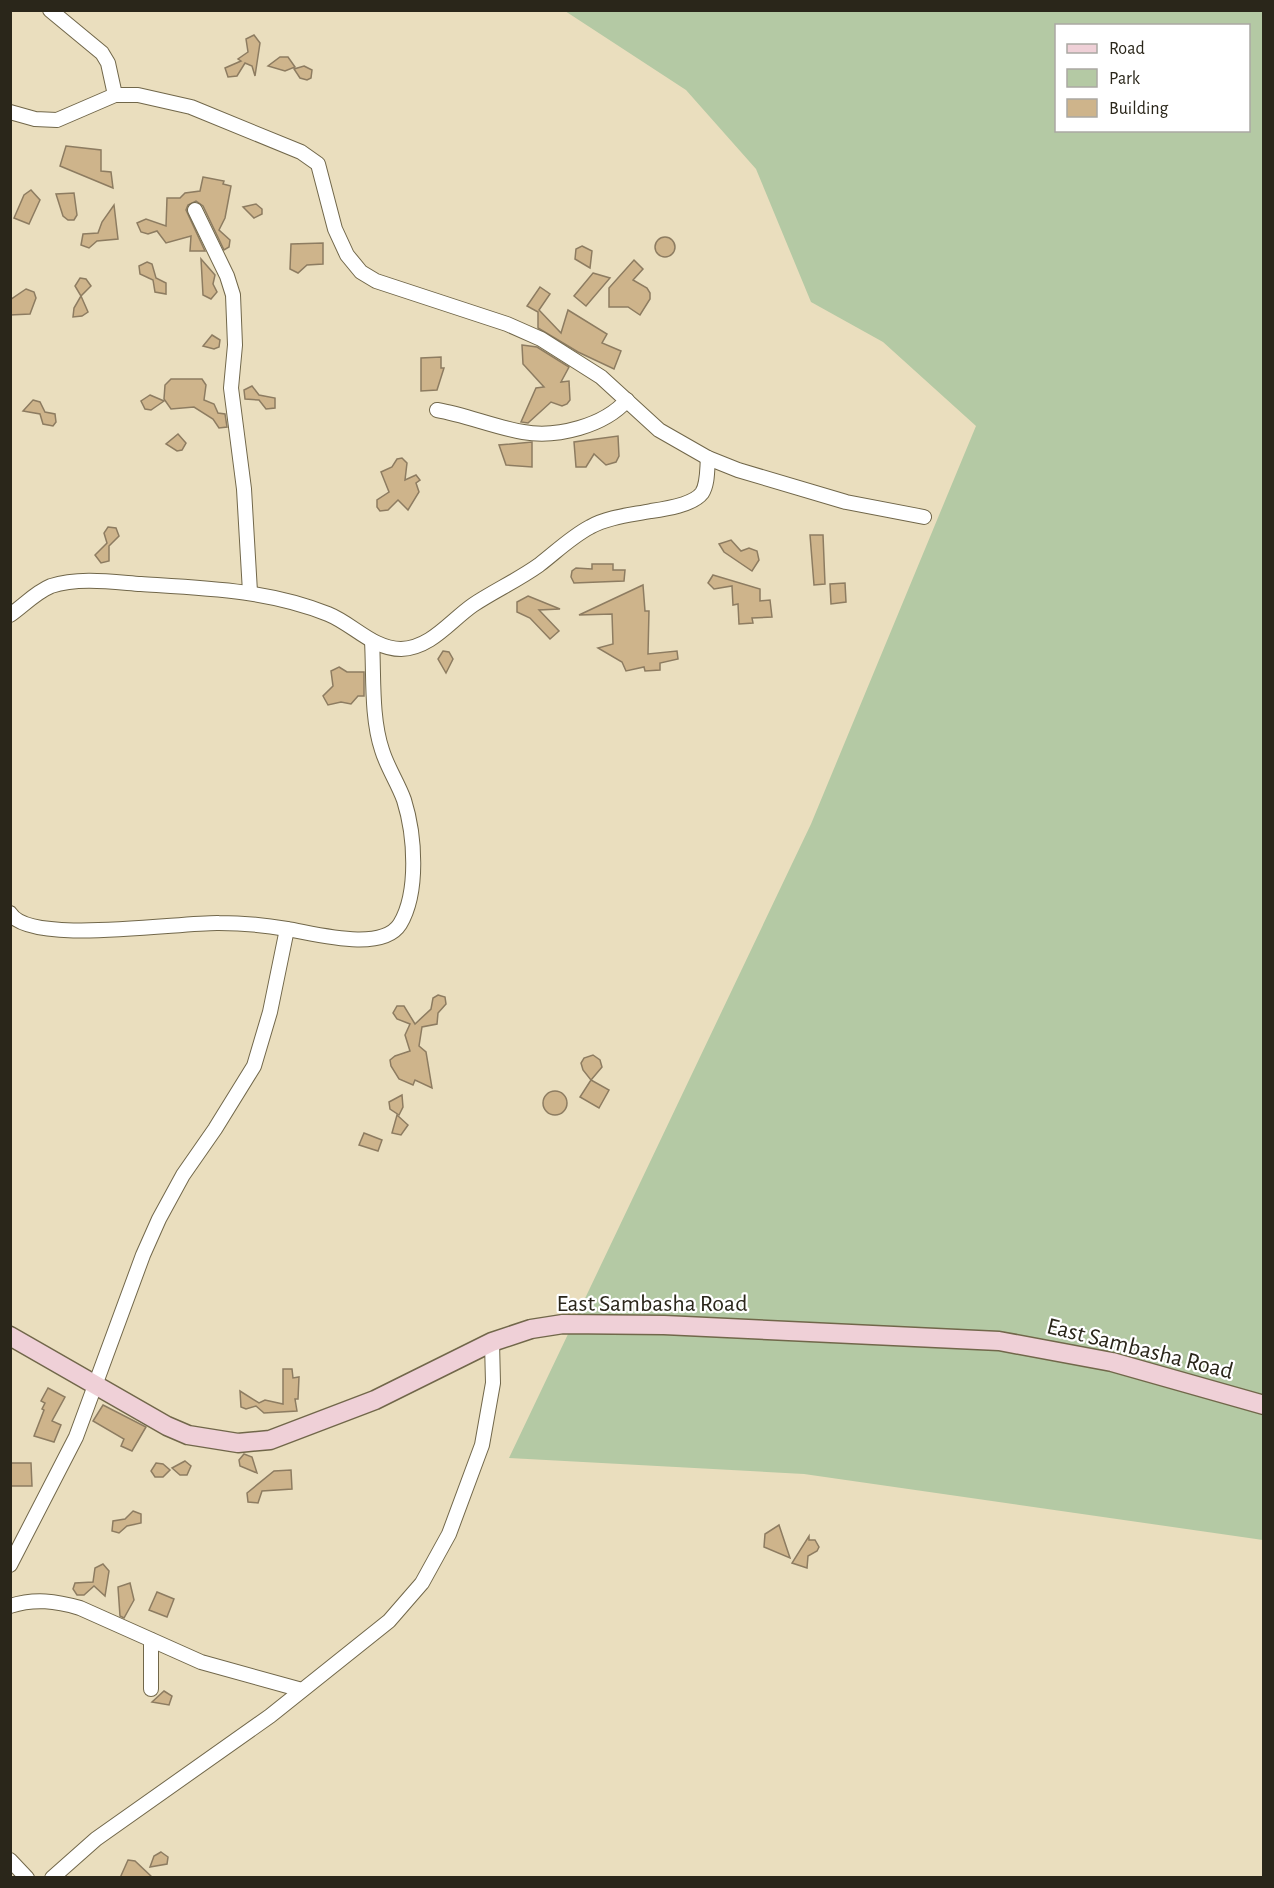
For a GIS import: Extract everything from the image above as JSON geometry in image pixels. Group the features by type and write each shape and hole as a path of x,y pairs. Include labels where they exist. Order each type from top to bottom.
{"street":[{"path":"50,10 102,53 108,63 115,95"},
{"path":"10,112 35,119 57,120 115,95 138,95 191,107 312,158 322,173 335,229 347,255 360,272 376,281 507,324 541,339 601,377 659,430 708,458 738,470 846,502 924,517"},
{"path":"195,210 227,276 232,295 235,345 231,388 244,489 250,592"},
{"path":"437,410 463,414 523,432 539,434 604,419 617,411 627,400"},
{"path":"10,615 50,586 70,582 108,581 250,592 294,602 330,614 372,641 397,649 411,648 428,641 472,606 538,565 591,526 691,500 701,494 706,484 708,458"},
{"path":"10,913 22,924 46,929 114,929 216,923 287,929 334,938 363,940 384,936 398,928 406,912 413,866 411,829 403,799 381,749 372,641"},
{"path":"10,1565 76,1437 143,1255 159,1219 183,1175 254,1066 270,1011 287,929"},
{"name":"East Sambasha Road","path":"10,1336 167,1426 188,1435 237,1443 270,1440 375,1400 492,1342 531,1329 563,1324 664,1325 946,1336 999,1341 1112,1362 1263,1405"},
{"path":"52,1878 96,1839 237,1742 388,1621 422,1583 450,1534 482,1445 493,1383 492,1342"},
{"path":"10,1606 34,1601 60,1602 80,1608 201,1662 302,1690"},
{"path":"151,1640 151,1689"},
{"path":"10,1860 27,1878"}],"green space":[{"path":"565,11 1263,11 1263,1540 804,1474 509,1458 811,824 976,426 883,342 811,302 756,169 686,90"}],"building":[{"path":"254,35 260,43 255,76 252,66 245,63 237,76 228,77 225,68 241,61 238,59 248,52 246,39"},
{"path":"280,57 288,57 295,67 285,71 268,66"},
{"path":"304,66 312,70 311,78 307,80 300,78 294,69"},
{"path":"66,146 101,150 101,171 111,172 113,188 60,166"},
{"path":"203,177 224,181 223,184 231,186 225,218 219,230 230,240 229,247 224,250 203,206 196,201 188,205 186,210 205,251 190,251 191,236 166,243 157,231 148,234 141,232 137,223 146,219 166,226 167,198 180,198 185,193 200,191"},
{"path":"31,190 40,200 29,224 14,218 24,195"},
{"path":"74,193 77,215 74,220 68,220 63,216 56,194"},
{"path":"256,204 262,209 262,214 254,218 243,207"},
{"path":"114,205 118,239 97,241 89,248 81,245 83,234 98,233 102,222"},
{"path":"665,237 672,240 675,247 672,254 665,257 658,254 655,247 658,240"},
{"path":"323,243 323,264 307,265 298,273 290,269 291,244"},
{"path":"582,246 592,251 590,268 575,259 576,249"},
{"path":"201,259 215,275 213,284 217,292 211,299 203,295"},
{"path":"634,260 643,269 633,280 647,288 650,293 650,299 640,315 628,307 609,307 609,288"},
{"path":"147,262 152,264 156,278 166,283 166,294 155,292 153,280 140,274 139,266"},
{"path":"593,273 610,278 586,306 574,296"},
{"path":"80,278 86,279 91,286 81,296 75,286"},
{"path":"540,287 550,294 539,310 561,333 568,310 607,334 602,343 621,351 614,369 578,352 538,328 538,312 527,306"},
{"path":"26,289 34,292 36,298 30,314 10,315 10,300"},
{"path":"81,296 88,312 82,316 73,317 74,308"},
{"path":"212,335 220,340 219,347 214,349 203,346"},
{"path":"522,345 537,347 569,367 561,382 569,381 570,400 562,406 551,402 528,423 521,422 536,388 544,387 523,364"},
{"path":"441,357 441,368 444,368 437,390 421,391 421,358"},
{"path":"171,379 202,379 206,385 204,400 214,404 218,413 225,414 227,427 219,428 213,419 194,407 171,409 164,399 165,385"},
{"path":"252,386 259,395 275,398 275,408 266,409 259,400 245,399 244,390"},
{"path":"150,395 164,401 151,410 145,409 141,401"},
{"path":"33,400 40,402 45,412 55,414 56,422 53,426 43,424 40,414 23,411"},
{"path":"178,434 186,443 182,450 177,451 166,444"},
{"path":"618,436 619,456 616,462 606,465 594,454 586,467 576,467 574,442"},
{"path":"532,442 532,467 506,465 499,445"},
{"path":"402,458 407,463 405,480 416,475 420,480 416,483 419,492 408,510 398,500 388,510 380,511 377,507 377,500 389,492 381,472 392,467 397,459"},
{"path":"108,527 116,528 119,536 109,546 109,561 101,563 95,555 107,543 104,533"},
{"path":"810,535 823,535 825,584 814,585"},
{"path":"731,540 741,551 749,548 757,551 759,560 752,571 724,552 719,544"},
{"path":"592,564 613,564 613,570 625,570 624,581 574,583 571,577 572,571 576,568 592,569"},
{"path":"713,575 760,589 760,601 770,600 772,617 752,618 753,623 739,624 738,604 733,605 732,586 714,589 708,583"},
{"path":"845,583 846,602 831,604 830,584"},
{"path":"643,585 645,611 649,611 648,654 677,651 678,659 660,663 660,670 645,671 644,667 626,671 622,662 598,648 613,644 612,614 579,615"},
{"path":"528,596 560,609 539,610 559,631 550,639 530,618 517,612 517,602"},
{"path":"443,651 449,652 453,659 446,673 438,659"},
{"path":"339,667 347,672 364,672 364,696 358,696 351,704 341,702 328,705 323,696 333,686 331,671"},
{"path":"438,995 445,997 446,1004 438,1013 437,1024 422,1027 419,1046 426,1052 432,1088 415,1080 413,1085 399,1079 391,1066 390,1060 395,1056 410,1051 405,1035 410,1024 397,1019 393,1013 397,1006 404,1006 415,1024 431,1009 433,998"},
{"path":"593,1055 600,1060 602,1067 591,1080 583,1070 581,1063 584,1058"},
{"path":"591,1080 609,1090 599,1108 580,1097"},
{"path":"555,1091 564,1094 567,1103 564,1112 555,1115 546,1112 543,1103 546,1094"},
{"path":"402,1095 403,1107 399,1115 390,1109 389,1102"},
{"path":"397,1115 408,1125 401,1135 392,1133"},
{"path":"364,1133 382,1140 378,1151 359,1145"},
{"path":"283,1369 292,1369 293,1378 299,1377 298,1399 295,1399 297,1411 264,1413 256,1406 246,1409 241,1407 240,1391 259,1403 265,1400 283,1404"},
{"path":"48,1388 65,1397 52,1421 61,1425 54,1442 34,1436 44,1410 42,1409 45,1403 41,1401"},
{"path":"103,1405 146,1427 132,1451 121,1446 124,1439 93,1421"},
{"path":"244,1454 252,1457 257,1473 240,1466 239,1460"},
{"path":"185,1461 191,1466 187,1475 180,1475 172,1468"},
{"path":"10,1463 31,1463 32,1486 10,1486"},
{"path":"156,1463 163,1464 170,1470 163,1477 155,1477 151,1471"},
{"path":"291,1470 292,1489 262,1491 258,1503 248,1502 247,1493 274,1471"},
{"path":"133,1511 141,1514 141,1523 127,1526 119,1533 112,1531 113,1521 125,1519"},
{"path":"779,1525 790,1558 764,1547 765,1534"},
{"path":"809,1536 809,1540 815,1540 819,1547 817,1551 808,1556 807,1568 792,1563"},
{"path":"103,1564 109,1571 105,1596 94,1586 84,1595 77,1595 73,1589 75,1583 93,1582 95,1568"},
{"path":"130,1583 134,1600 124,1618 120,1616 118,1587"},
{"path":"157,1592 174,1599 167,1617 149,1610"},
{"path":"164,1691 172,1696 169,1705 152,1702"},
{"path":"161,1852 168,1857 167,1864 150,1867 154,1856"},
{"path":"128,1860 135,1861 153,1878 120,1878"}]}
